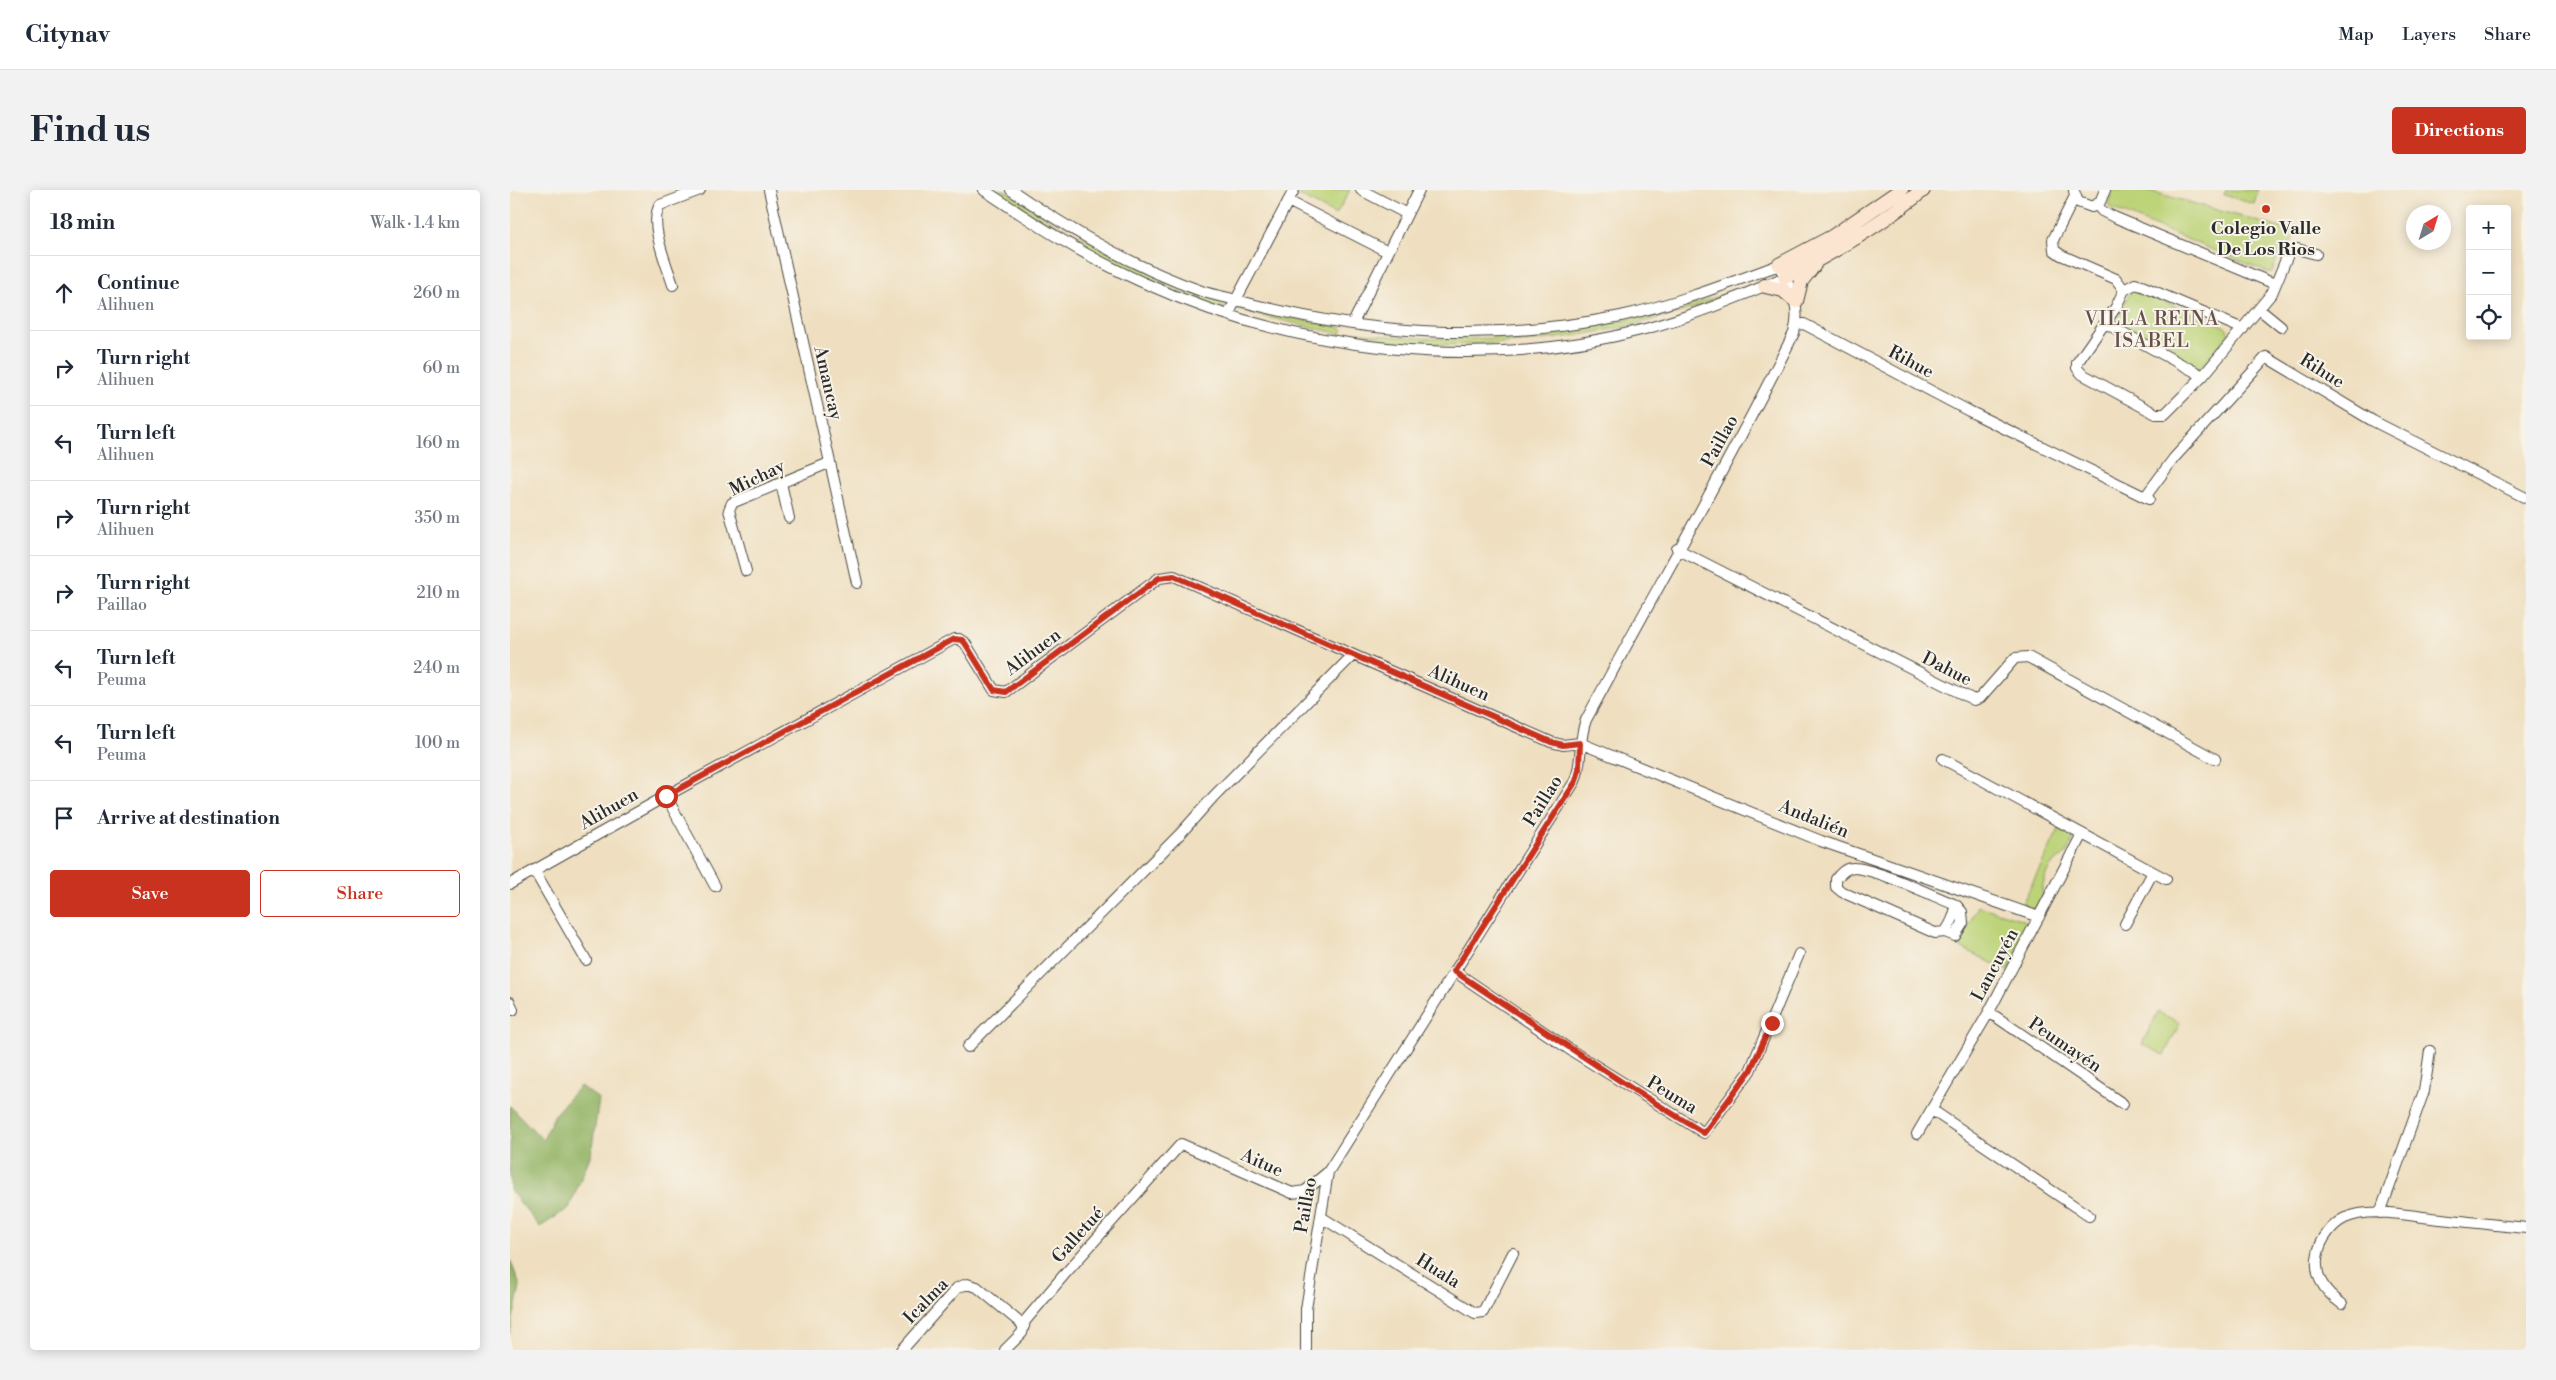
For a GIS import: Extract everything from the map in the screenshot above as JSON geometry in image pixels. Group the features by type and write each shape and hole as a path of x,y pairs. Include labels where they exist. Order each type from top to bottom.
{"street":[{"path":"673,285 657,232 655,216 660,205 700,190"},
{"name":"Amancay","path":"769,190 857,583"},
{"path":"984,190 1060,239 1114,269 1170,294 1228,315 1286,331 1348,342 1397,348 1460,351 1555,345 1645,329 1765,286 1782,271 1901,190"},
{"path":"1011,190 1070,229 1128,260 1206,293 1272,310 1353,323 1444,332 1505,332 1562,326 1621,316 1782,271 1818,260 1840,249 1888,218 1923,190"},
{"path":"1228,315 1294,190"},
{"path":"1361,190 1407,214"},
{"path":"1348,342 1353,323 1419,190"},
{"path":"2075,193 2082,205 2096,205 2103,199 2105,190"},
{"path":"2075,193 2053,240 2054,250 2061,255 2116,279 2124,290"},
{"path":"1288,201 1388,252"},
{"path":"2096,205 2102,211 2114,217 2275,284"},
{"path":"2243,329 2135,284 2124,290 2105,323 2077,363 2078,370 2082,374 2159,415 2165,414 2203,376 2243,329 2272,293 2289,252 2297,249 2316,254"},
{"path":"1765,286 1782,290 1796,301 1801,281 1818,260"},
{"name":"Paillao","path":"1306,1350 1306,1309 1328,1172 1576,781 1579,770 1580,743 1586,720 1677,549 1746,428 1796,325 1796,301 1782,271"},
{"path":"2258,309 2281,327"},
{"path":"2105,323 2203,376"},
{"name":"Rihue","path":"1796,325 1804,324 1969,411 2147,498 2174,458 2266,356 2373,421 2526,498"},
{"name":"Michay","path":"746,571 729,510 732,504 829,463"},
{"path":"781,483 789,518"},
{"name":"Dahue","path":"1677,549 1974,700 1980,698 2015,658 2020,656 2028,657 2215,759"},
{"name":"Alihuen","path":"510,884 666,796 954,639 962,640 965,643 994,690 1006,692 1159,578 1166,575 1174,576 1551,742 1563,745 1580,743"},
{"path":"968,1047 1181,833 1214,796 1352,656"},
{"name":"Andalién","path":"1580,743 1852,852 2039,918"},
{"path":"1943,759 2166,879"},
{"path":"666,796 715,886"},
{"name":"Lancuyén","path":"1917,1134 1989,1012 2082,834"},
{"path":"1845,870 1850,868 1868,870 1956,905 1962,912 1963,923 1955,936 1945,932 1935,933 1842,892 1836,886 1836,879 1845,870 1852,852"},
{"path":"534,870 586,960"},
{"path":"2125,924 2153,872"},
{"name":"Peuma","path":"1454,971 1550,1037 1704,1133 1750,1071 1799,954"},
{"name":"Peumayén","path":"1989,1012 2123,1104"},
{"path":"2380,1213 2424,1091 2430,1052"},
{"path":"1932,1110 2089,1216"},
{"name":"Aitue","path":"1181,1144 1292,1193 1305,1191 1328,1172"},
{"name":"Galletué","path":"1005,1350 1022,1333 1025,1321 1064,1275 1181,1144"},
{"path":"2342,1304 2322,1284 2317,1273 2319,1250 2328,1232 2344,1218 2380,1213 2526,1228"},
{"name":"Huala","path":"1321,1217 1475,1314 1483,1312 1513,1253"},
{"name":"Icalma","path":"902,1350 956,1288 967,1284 977,1287 1024,1326"}],"green space":[{"path":"994,190 1005,190 1059,226 1201,294 1227,303 1226,308 1217,308 1206,304 1111,261 1040,220"},
{"path":"1297,190 1350,190 1336,215 1299,195"},
{"path":"2112,190 2146,190 2295,232 2292,242 2280,251 2272,272 2267,272 2111,208 2108,205"},
{"path":"2226,190 2258,190 2254,204 2224,195"},
{"path":"2134,290 2224,326 2230,333 2199,369 2113,324 2131,291"},
{"path":"1722,295 1723,298 1633,325 1542,340 1449,345 1355,339 1352,336 1356,332 1394,336 1470,339 1545,334 1620,322"},
{"path":"1237,304 1281,316 1339,327 1343,330 1340,334 1236,310"},
{"path":"2059,829 2072,835 2073,840 2066,854 2053,863 2047,872 2042,888 2043,896 2036,911 2022,904"},
{"path":"1978,906 2024,920 2029,926 2008,971 1958,946"},
{"path":"2158,1012 2180,1023 2164,1055 2142,1044"},
{"path":"580,1086 599,1099 591,1154 569,1208 540,1227 510,1190 510,1106 543,1140 555,1114"},
{"path":"510,1259 520,1286 510,1333"}],"place":[{"name":"Colegio Valle De Los Rios","path":"2266,209"}],"district":[{"name":"VILLA REINA ISABEL","path":"2152,330"}],"route":[{"path":"666,796 954,639 962,640 965,643 994,690 1006,692 1159,578 1166,575 1174,576 1551,742 1563,745 1580,743 1579,770 1576,781 1454,971 1536,1027 1704,1133 1750,1071 1772,1023"}]}
